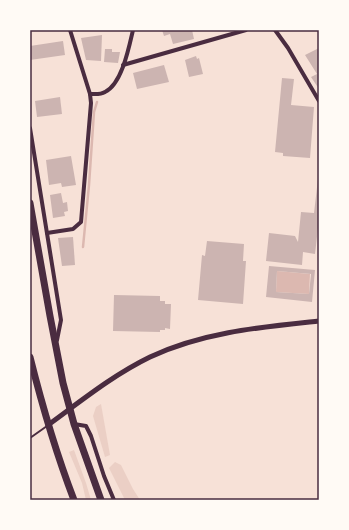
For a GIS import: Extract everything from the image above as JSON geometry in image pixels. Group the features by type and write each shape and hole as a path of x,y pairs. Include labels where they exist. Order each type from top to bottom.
{"highway":[{"path":"30,203 55,346 70,409 101,500"},
{"path":"30,357 48,425 74,500"}],"street":[{"path":"47,233 73,229 80,222 91,102 90,94 70,30"},
{"path":"90,94 101,94 108,92 114,84 119,76 128,52 132,30"},
{"path":"123,66 246,30"},
{"path":"274,30 288,48 319,101"},
{"path":"30,128 61,320 55,346"},
{"path":"48,425 121,373 150,357 173,348 215,335 268,326 319,321"},
{"path":"74,424 86,426 114,500"}],"lane":[{"path":"30,438 48,425"}],"shaded area":[{"path":"277,271 310,274 309,294 276,292"},
{"path":"101,404 110,455 105,457 93,416 96,407"},
{"path":"74,450 91,500 86,500 82,483 69,452"},
{"path":"115,462 121,465 140,500 125,500 109,468"}],"building":[{"path":"162,30 192,30 194,39 173,44 170,34 164,36"},
{"path":"102,35 101,61 86,60 81,38"},
{"path":"63,41 65,55 30,60 30,46"},
{"path":"319,48 319,89 311,77 317,74 305,55"},
{"path":"105,49 112,49 112,52 120,52 118,63 104,62"},
{"path":"196,56 197,59 199,58 203,74 189,77 185,60"},
{"path":"164,65 169,82 137,89 133,73"},
{"path":"282,78 294,79 291,105 314,107 310,158 283,156 283,153 275,152"},
{"path":"60,97 62,114 37,117 35,101"},
{"path":"71,156 76,185 62,187 61,183 49,185 46,160"},
{"path":"318,179 319,228 315,254 303,252 302,265 266,261 269,233 295,236 298,242 301,212 314,213"},
{"path":"61,193 63,203 67,202 68,211 64,212 65,216 53,218 50,195"},
{"path":"73,237 75,265 62,266 58,238"},
{"path":"207,241 244,244 243,261 246,261 243,304 198,300 202,255 205,256"},
{"path":"269,266 315,270 312,302 266,297","holes":["277,271 311,274 309,294 276,292"]},
{"path":"114,295 160,296 160,301 165,301 165,304 171,304 170,329 165,328 165,330 160,330 160,332 113,331"}],"waterway":[{"path":"83,247 94,112 97,102"}]}
